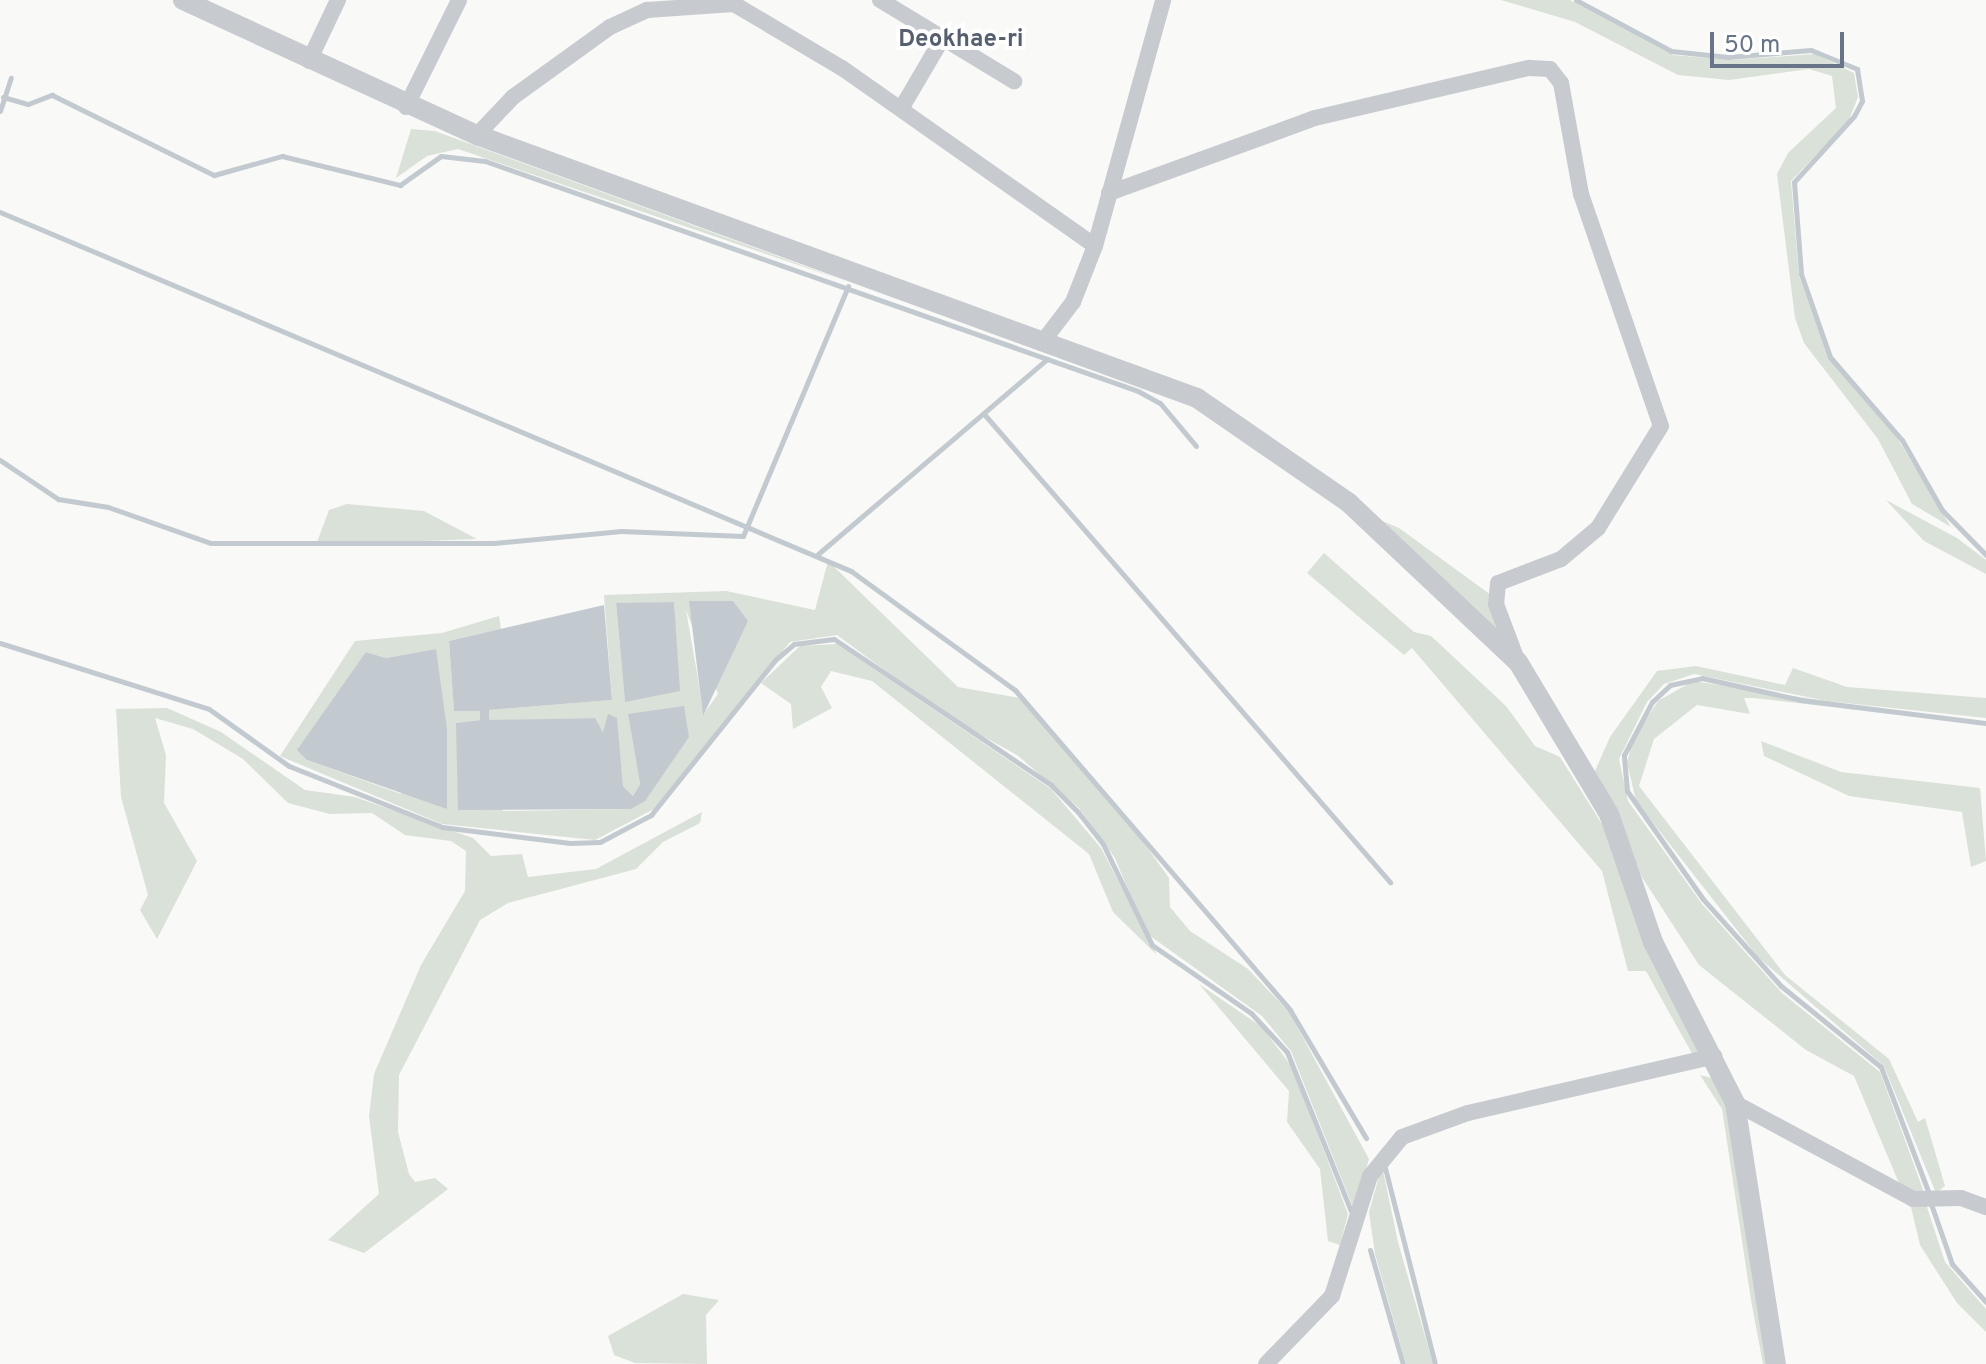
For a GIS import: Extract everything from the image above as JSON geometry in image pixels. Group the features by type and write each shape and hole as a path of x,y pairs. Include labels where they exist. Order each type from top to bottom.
{"street":[{"path":"183,0 406,107 1044,340 1221,410 1349,503 1518,662"},
{"path":"309,61 338,0"},
{"path":"406,107 459,0"},
{"path":"880,0 1014,81"},
{"path":"1044,340 1073,302 1095,246 1163,0"},
{"path":"477,135 524,89 610,27 647,10 735,2 770,20 1095,246"},
{"path":"901,109 942,39"},
{"path":"1109,193 1315,118 1529,68 1550,69 1561,83 1581,194 1661,426 1598,528 1561,559 1498,583 1496,604 1518,662 1609,814 1653,942 1715,1056 1735,1103 1776,1364"},
{"path":"1266,1364 1332,1296 1370,1176 1402,1137 1468,1113 1715,1056"},
{"path":"1735,1103 1913,1199 1961,1198 1986,1207"}],"shaded area":[{"path":"1501,0 1570,0 1673,55 1731,60 1815,54 1854,73 1858,97 1848,122 1791,181 1799,276 1830,360 1893,431 1951,527 1912,504 1878,439 1804,343 1795,318 1777,174 1788,153 1836,108 1832,76 1809,69 1729,80 1678,75 1575,22"},
{"path":"411,129 435,131 848,282 458,149 427,156 396,178"},
{"path":"1886,500 1957,538 1986,560 1986,574 1924,541"},
{"path":"347,504 424,511 477,539 316,545 329,510"},
{"path":"1366,514 1399,528 1491,595 1510,651"},
{"path":"1324,553 1414,632 1431,636 1506,706 1535,746 1560,757 1610,837 1705,1052 1694,1057 1646,971 1628,971 1602,871 1412,648 1404,655 1307,573"},
{"path":"828,561 958,687 1019,698 1121,811 1169,878 1170,907 1190,931 1248,969 1289,1012 1369,1159 1354,1210 1291,1051 1262,1016 1146,933 1115,858 1079,808 1017,755 948,717 837,635 790,642 654,809 595,840 442,824 280,756 355,641 442,633 499,616 501,629 449,641 454,710 480,711 480,720 456,723 503,811 631,809 645,800 628,714 640,784 633,796 623,786 616,718 603,732 594,718 489,721 488,710 612,700 604,595 726,591 815,610","holes":["674,602 677,670 625,701 616,604","686,610 718,694 703,715","436,649 401,794 307,760 366,652 386,658"]},
{"path":"689,601 733,601 748,621 703,716"},
{"path":"674,602 680,691 625,702 616,603"},
{"path":"604,605 612,700 489,710 489,720 595,718 603,732 608,714 617,718 623,786 633,796 640,784 628,714 684,706 689,737 645,801 631,809 458,810 456,723 480,720 480,711 454,711 449,641"},
{"path":"837,644 1051,789 1101,848 1157,955 1113,912 1089,854 872,681 831,671 821,687 832,708 793,729 791,704 761,683 800,646"},
{"path":"436,649 447,729 447,809 307,760 297,750 366,652 386,658"},
{"path":"1696,666 1785,685 1793,668 1847,687 1986,698 1986,718 1827,701 1694,674 1664,684 1647,702 1619,759 1628,801 1702,904 1782,993 1880,1072 1925,1195 1901,1188 1854,1076 1806,1050 1699,965 1636,868 1591,780 1610,737 1657,671"},
{"path":"1693,681 1986,725 1754,698 1744,698 1750,714 1697,705 1654,739 1639,786 1785,975 1889,1059 1918,1122 1925,1118 1945,1186 1936,1193 1884,1066 1758,957 1636,801 1627,762 1633,740 1658,701"},
{"path":"167,708 221,732 305,790 355,797 473,838 491,856 522,854 528,877 596,869 702,812 700,823 663,842 636,869 508,903 480,920 399,1075 398,1132 409,1174 415,1182 435,1178 448,1189 364,1253 328,1240 379,1194 369,1116 374,1074 421,965 465,891 466,851 451,841 405,835 372,813 330,814 288,803 243,759 193,729 155,718 166,755 164,803 197,861 157,939 140,910 148,895 121,797 116,709"},
{"path":"1761,741 1841,772 1980,788 1986,861 1971,867 1962,812 1849,796 1764,756"},
{"path":"1199,984 1262,1027 1292,1067 1348,1214 1340,1245 1328,1241 1320,1169 1287,1122 1289,1091"},
{"path":"1700,1075 1715,1079 1726,1096 1771,1364 1763,1364 1722,1109"},
{"path":"1382,1166 1398,1242 1433,1364 1406,1364 1375,1254 1369,1212"},
{"path":"1926,1204 1945,1262 1986,1309 1986,1332 1957,1303 1920,1245 1911,1207"},
{"path":"683,1294 719,1300 706,1315 707,1364 635,1363 614,1355 608,1336"}],"waterway":[{"path":"1576,0 1671,51 1728,57 1811,50 1857,69 1862,101 1854,116 1794,182 1801,274 1830,357 1902,440 1942,510 1986,555"},
{"path":"0,111 11,78"},
{"path":"3,97 28,104 52,95 214,175 282,156 400,185 441,156 485,161 1138,391 1160,403 1196,446"},
{"path":"0,212 851,571 1015,690 1290,1010 1366,1138"},
{"path":"0,460 58,499 108,507 211,543 494,543 621,531 743,536 848,286"},
{"path":"818,554 1047,359"},
{"path":"984,414 1390,882"},
{"path":"0,643 209,709 289,766 442,827 570,843 600,842 651,815 775,660 794,644 834,639 1051,785 1078,812 1103,844 1152,945 1251,1013 1287,1052 1351,1211"},
{"path":"1928,1191 1881,1067 1781,986 1703,899 1627,791 1624,755 1652,702 1670,685 1702,678 1801,700 1986,723"},
{"path":"1384,1164 1435,1364"},
{"path":"1931,1204 1952,1264 1986,1302"},
{"path":"1370,1250 1403,1364"}],"district":[{"name":"Deokhae-ri","path":"961,41"}]}
